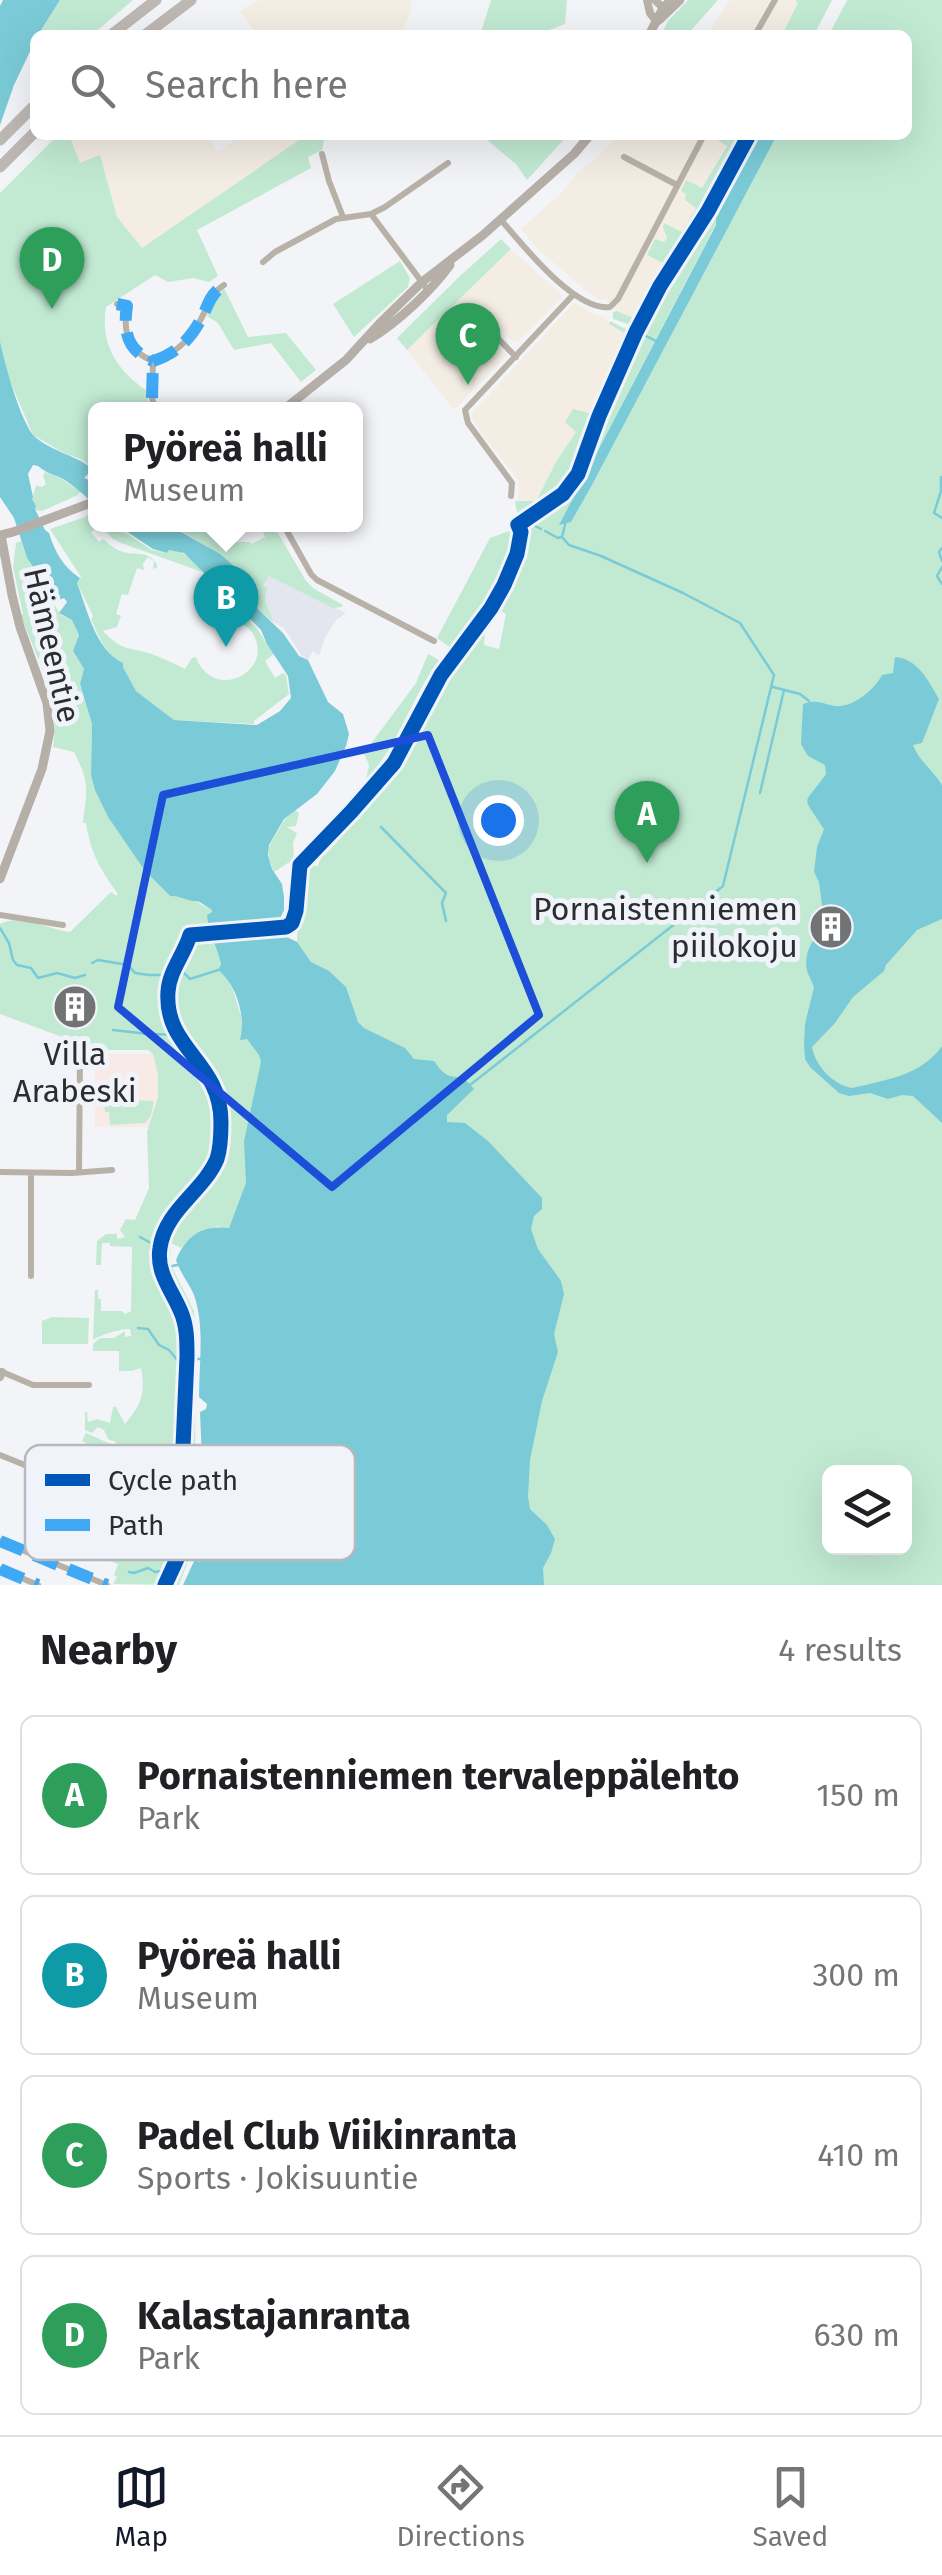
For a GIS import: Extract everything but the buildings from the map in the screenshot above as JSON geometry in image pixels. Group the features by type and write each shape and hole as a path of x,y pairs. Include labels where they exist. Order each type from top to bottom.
{"highway":[{"path":"117,30 156,0"},
{"path":"152,30 192,0"},
{"path":"3,137 30,110"},
{"path":"1,166 30,137"}],"main road":[{"path":"657,22 680,0"},
{"path":"652,30 663,3"},
{"path":"294,402 364,343 386,330 425,286 586,140"},
{"path":"0,535 88,504"},
{"name":"Hämeentie","path":"0,535 20,627 47,703 50,731 42,769 3,860 0,879"}],"street":[{"path":"647,0 657,22"},
{"path":"759,30 776,0"},
{"path":"501,220 574,294 597,307 612,305 701,140"},
{"path":"322,154 343,216"},
{"path":"624,157 678,185"},
{"path":"263,262 343,216 371,214 448,164"},
{"path":"371,214 425,286"},
{"path":"118,304 128,306 128,340 140,355 154,361 184,344 214,291 224,285"},
{"path":"511,496 510,481 468,424 466,407 574,294"},
{"path":"479,319 516,356"},
{"path":"153,402 154,361"},
{"path":"288,532 314,577 434,641"},
{"path":"0,914 63,925"},
{"path":"79,1172 80,1051"},
{"path":"0,1172 112,1170"},
{"path":"31,1173 31,1276"},
{"path":"1,1373 33,1384 89,1385"},
{"path":"0,1455 25,1465"},
{"path":"0,1540 25,1551"},
{"path":"48,1560 107,1585"},
{"path":"0,1569 38,1585"}],"highlighted area":[{"path":"428,735 539,1015 332,1187 118,1007 163,795"}],"shaded area":[{"path":"258,0 411,0 410,15 402,30 253,30 240,11"},
{"path":"730,0 799,3 785,30 710,30"},
{"path":"71,140 210,140 218,152 235,140 303,140 311,168 120,271"},
{"path":"613,140 718,140 727,145 702,189 685,181 686,194 697,207 682,233 664,224 667,237 663,263 632,318 584,289 521,229"},
{"path":"511,249 562,298 518,342 512,341 481,312 474,320 507,355 454,410 407,350"},
{"path":"574,303 606,317 609,324 626,334 589,414 565,421 576,432 535,501 518,500 519,481 478,429 472,413"},
{"path":"269,575 346,613 336,620 320,653 313,651 308,660 284,628 274,623 265,600 267,589 263,587"},
{"path":"95,1054 153,1054 158,1097 149,1127 95,1127"}],"green space":[{"path":"60,0 133,0 98,30 41,30"},
{"path":"491,0 567,0 565,24 549,30 482,30"},
{"path":"688,0 718,0 691,30 664,30"},
{"path":"795,0 832,0 817,30 784,30 798,3"},
{"path":"847,0 942,0 942,1585 531,1585 404,1080 289,945 297,941 300,884 309,873 304,870 307,865 318,866 322,854 363,813 359,808 399,759 444,676 486,621 484,645 499,649 506,614 497,609 530,534 530,527 518,519 515,501 536,501 576,432 565,422 573,409 589,413 626,334 610,321 639,333 650,309 646,309 637,327 613,319 613,312 633,318 663,263 647,255 655,239 664,242 667,238 664,223 682,232 696,208 681,191 686,180 702,188 727,146 717,140 755,140 716,216 716,224 569,506 592,485 774,140 912,140 912,30 832,30"},
{"path":"53,140 71,140 80,163 100,155 117,217 142,248 299,140 324,140 322,150 308,157 311,168 197,230 218,276 209,282 193,278 168,282 155,275 106,307 106,332 112,354 126,374 146,390 149,402 88,402 88,465 33,435 5,369 0,341 0,193"},
{"path":"563,140 527,180 516,164 488,141"},
{"path":"501,239 511,249 407,350 397,338"},
{"path":"400,261 410,278 408,287 354,337 333,304"},
{"path":"224,288 248,337 286,333 316,370 301,382 271,343 234,350 218,323 207,316 213,300"},
{"path":"45,472 80,491 78,495 42,511 35,510 32,499 36,485 46,484"},
{"path":"88,515 88,532 99,542 103,539 118,550 146,555 154,561 148,557 144,570 137,568 128,595 122,594 117,627 103,631 110,638 185,669 196,657 204,671 215,678 239,677 256,660 258,648 251,631 228,614 222,602 205,615 217,588 256,627 274,654 265,661 275,678 286,675 289,694 254,724 174,720 136,691 123,663 107,650 77,583 81,577 50,529"},
{"path":"518,528 517,545 505,578 487,610 455,651 437,638 490,538"},
{"path":"106,532 124,532 152,550 179,551 202,572 121,543"},
{"path":"181,532 214,532 221,538 251,544 265,537 263,532 277,532 306,581 343,605 333,608 269,576 263,586 267,588 265,600 274,623 255,603 239,570"},
{"path":"21,541 27,558 56,601 53,603 61,615 72,620 79,635 73,651 84,669 80,685 92,724 91,775 108,817 145,871 170,896 198,901 212,910 207,915 221,964 218,970 233,990 242,1030 263,1056 275,1090 233,1232 218,1226 192,1236 181,1248 171,1243 170,1263 194,1311 195,1445 115,1445 98,1427 92,1433 85,1430 85,1412 88,1422 97,1419 110,1423 113,1407 125,1424 142,1392 141,1368 119,1371 119,1351 93,1351 93,1344 100,1338 114,1338 125,1331 125,1337 131,1336 130,1329 93,1340 95,1290 101,1299 101,1311 131,1311 132,1247 102,1243 101,1265 96,1265 97,1241 106,1234 117,1234 117,1239 125,1237 120,1230 126,1219 135,1220 149,1188 147,1132 158,1097 153,1054 148,1050 97,1050 0,1014 0,924 26,921 70,932 111,892 118,894 97,861 83,823 86,786 79,763 74,752 53,747 50,696 21,616 13,567 16,543"},
{"path":"428,654 439,660 387,752 366,780 369,765 364,753 416,683"},
{"path":"295,810 299,813 296,826 287,827 297,833 294,859 274,872 270,846 285,819"},
{"path":"115,1082 132,1082 132,1100 154,1101 145,1123 110,1125 109,1112 105,1112 104,1105 97,1105 97,1099 114,1099"},
{"path":"52,1317 89,1318 88,1344 42,1344 42,1321"},
{"path":"86,1433 113,1445 89,1445 82,1441"},
{"path":"107,1560 189,1560 179,1585 113,1584 118,1564"}],"water":[{"path":"3,0 60,0 41,30 30,30 30,51 0,125"},
{"path":"755,140 774,140 592,485 571,522 559,525 716,225 716,216"},
{"path":"0,341 14,392 30,430 42,442 88,466 84,478 88,480 88,499 61,478 33,465 28,474 32,499 60,559 80,578 77,583 93,628 105,649 123,663 136,691 174,720 257,725 280,711 291,698 288,676 261,630 184,553 153,549 128,532 181,532 220,554 243,574 258,609 283,633 299,656 308,660 328,702 343,714 349,734 335,771 317,794 284,819 269,845 272,869 282,884 284,897 278,923 285,936 297,942 311,962 329,971 346,987 358,1022 364,1028 405,1048 414,1059 434,1061 446,1074 463,1077 474,1089 447,1115 447,1122 465,1123 488,1141 542,1198 542,1209 534,1216 531,1229 538,1249 561,1281 564,1294 554,1334 558,1352 542,1401 530,1460 530,1509 555,1539 543,1568 544,1585 183,1585 195,1560 355,1560 355,1445 201,1445 200,1412 207,1404 199,1397 199,1320 194,1295 176,1260 197,1233 229,1228 246,1183 244,1141 261,1062 247,1039 240,1040 238,1002 218,970 221,964 207,915 212,910 198,901 170,896 145,871 108,817 95,790 91,775 92,724 80,684 84,669 73,651 79,635 72,620 59,613 67,602 64,598 56,601 27,558 14,518 0,497"},
{"path":"895,657 916,666 939,699 922,743 913,745 942,785 942,919 917,930 812,1047 826,1073 852,1088 913,1070 942,1046 942,1123 913,1096 888,1099 870,1093 839,1093 805,1059 805,1024 814,987 807,971 808,950 832,922 823,912 814,872 824,829 807,801 826,774 825,765 808,756 801,744 803,704 842,706 856,701 882,675 893,673"}],"waterway":[{"path":"646,336 658,342"},
{"path":"941,477 934,513 942,518"},
{"path":"470,1085 723,886 774,675 740,623 683,593 569,545 562,537 566,521"},
{"path":"533,525 541,529"},
{"path":"545,531 561,537"},
{"path":"942,548 942,561"},
{"path":"942,567 937,576 942,584"},
{"path":"773,687 800,694 809,701"},
{"path":"760,793 784,690"},
{"path":"381,827 446,893 442,903 446,921"},
{"path":"0,928 13,960 31,968 38,978 57,973 75,978 85,975"},
{"path":"92,963 98,960 128,965 135,973 149,975 183,972 190,979 218,970"},
{"path":"113,1030 148,1034"},
{"path":"154,1034 175,1035"},
{"path":"140,1237 151,1243 150,1258 159,1269"},
{"path":"168,1267 177,1265"},
{"path":"138,1328 148,1329 179,1362 185,1359"},
{"path":"194,1359 200,1359"},
{"path":"129,1572 148,1568 155,1572 169,1570"}],"marked path":[{"path":"152,398 153,361 185,342 212,296 224,285"},
{"path":"117,304 127,306 126,324 132,346 153,361"},
{"path":"0,1541 25,1551"},
{"path":"46,1560 107,1585"},
{"path":"0,1569 38,1585"}],"cycle path":[{"path":"183,1445 186,1328 163,1273 160,1248 169,1223 217,1159 221,1122 212,1084 183,1042 169,1011 168,992 174,970 190,935 286,927 292,923 300,865 394,763 441,675 504,585 517,554 521,532 518,525 563,494 578,474 636,332 746,140"},
{"path":"165,1585 176,1560"}],"place":[{"name":"Kalastajanranta","path":"52,309"},
{"name":"Padel Club Viikinranta","path":"468,385"},
{"name":"Pyöreä halli","path":"226,647"},
{"name":"Pornaistenniemen tervaleppälehto","path":"647,863"},
{"name":"Pornaistenniemen piilokoju","path":"831,927"},
{"name":"Villa Arabeski","path":"75,1007"}]}
